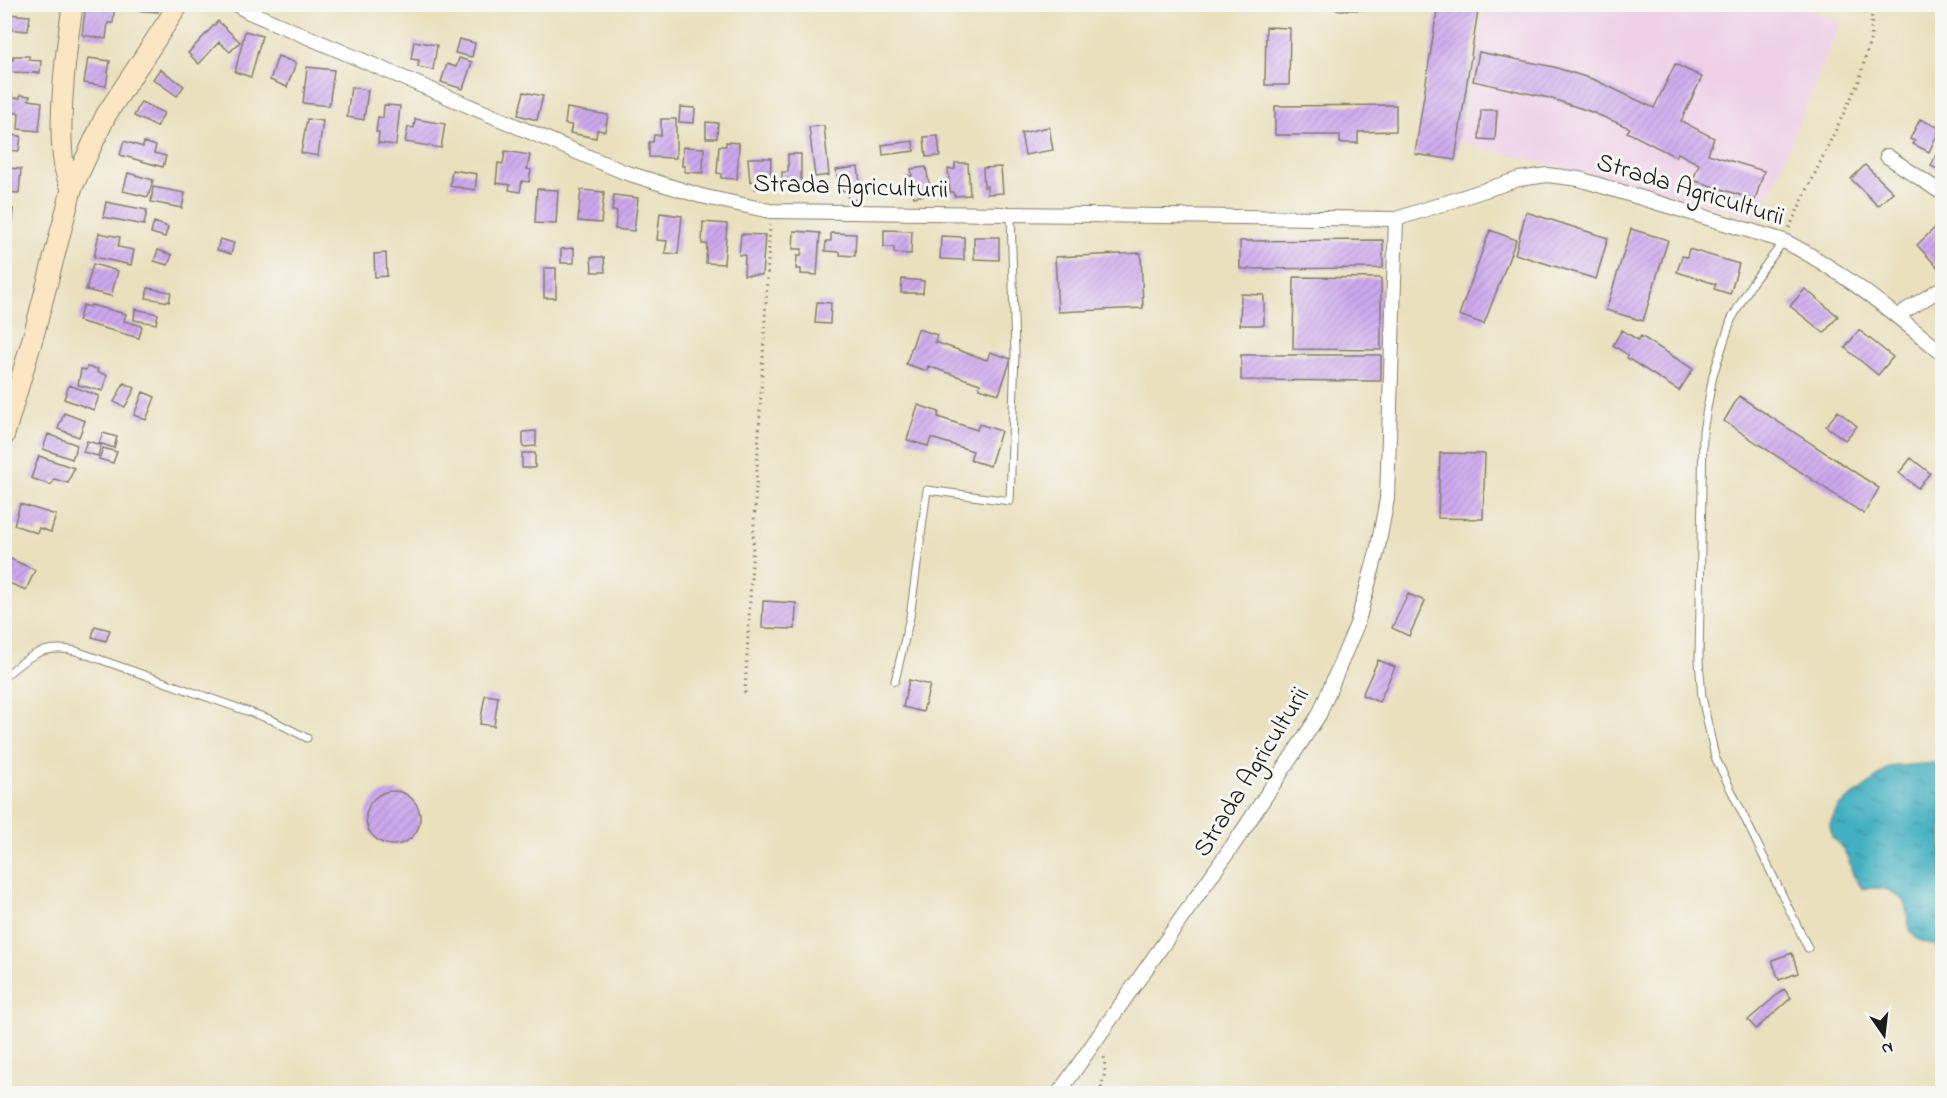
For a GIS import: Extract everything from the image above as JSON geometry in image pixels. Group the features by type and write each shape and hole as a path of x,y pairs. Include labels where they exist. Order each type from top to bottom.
{"street":[{"path":"72,188 65,173 62,142 65,62 73,4"},
{"path":"4,436 35,330 72,188 106,115 179,4"},
{"name":"Strada Agriculturii","path":"235,4 624,172 701,196 770,211 1396,219 1519,179 1547,176 1579,179 1784,241 1812,255 1849,280 1942,353"},
{"path":"1887,156 1942,193"},
{"name":"Strada Agriculturii","path":"1058,1094 1240,835 1318,715 1357,624 1377,552 1387,499 1396,219"},
{"path":"1899,318 1905,311 1942,288"}],"lane":[{"path":"895,681 910,617 927,490 1010,501 1016,353 1011,215"},
{"path":"1784,241 1752,283 1731,320 1713,375 1703,431 1700,660 1702,698 1714,757 1808,948"},
{"path":"4,677 25,658 39,652 60,648 76,651 272,720 307,738"}],"path":[{"path":"1784,241 1859,81 1871,37 1872,4"},
{"path":"745,693 770,211"},
{"path":"1100,1094 1106,1072 1102,1030"}],"shaded area":[{"path":"1788,4 1841,22 1760,219 1460,142 1485,5"}],"water":[{"path":"1935,763 1942,765 1942,952 1938,952 1936,946 1920,940 1913,934 1906,906 1896,894 1883,888 1862,888 1853,874 1842,847 1832,837 1830,825 1838,807 1889,767"}],"building":[{"path":"86,4 115,4 113,23 108,23 106,39 82,35"},
{"path":"134,4 159,4 158,12 133,10"},
{"path":"1337,4 1397,4 1397,9 1337,10"},
{"path":"1438,4 1479,4 1455,160 1415,154"},
{"path":"7,14 30,16 28,31 6,29"},
{"path":"218,21 240,42 230,52 219,42 199,64 188,53"},
{"path":"1266,27 1290,28 1289,85 1265,85"},
{"path":"245,31 262,36 251,77 235,72"},
{"path":"459,39 475,43 472,57 455,53"},
{"path":"414,41 437,45 433,70 418,67 419,60 411,59"},
{"path":"1479,52 1554,67 1595,80 1654,108 1675,64 1702,77 1681,121 1714,138 1708,154 1764,171 1755,200 1693,180 1699,164 1678,153 1676,157 1627,132 1630,128 1549,98 1473,81"},
{"path":"13,56 29,56 29,60 41,61 40,73 4,72 4,60 13,60"},
{"path":"278,56 296,63 287,87 270,80"},
{"path":"88,58 110,61 106,86 84,83"},
{"path":"459,58 472,62 463,89 441,82 447,64 456,67"},
{"path":"307,67 334,70 329,106 303,103"},
{"path":"160,69 184,86 177,96 153,79"},
{"path":"351,87 368,90 364,120 347,117"},
{"path":"4,92 12,93 12,98 20,98 20,95 30,96 29,100 42,102 39,131 18,129 19,113 4,112"},
{"path":"524,92 543,96 537,120 518,115"},
{"path":"141,102 164,113 157,127 134,116"},
{"path":"384,105 400,106 396,145 378,143 379,132 376,132 378,117 383,118"},
{"path":"1396,105 1396,131 1358,132 1358,143 1340,143 1340,135 1275,135 1275,106"},
{"path":"680,107 695,108 694,123 679,122"},
{"path":"567,108 608,115 605,131 597,130 596,138 570,133 572,125 565,124"},
{"path":"1481,110 1497,110 1495,140 1479,139"},
{"path":"307,119 323,121 318,156 301,153"},
{"path":"415,119 445,124 441,148 405,142 408,127 414,128"},
{"path":"661,119 676,119 676,158 649,157 649,142 653,142 654,135 661,135"},
{"path":"1920,119 1940,128 1929,152 1913,144 1915,141 1910,139"},
{"path":"706,122 718,123 717,138 706,138"},
{"path":"824,126 829,175 815,177 809,127"},
{"path":"1049,127 1053,150 1025,155 1021,133"},
{"path":"4,132 8,132 7,135 21,136 19,151 4,150"},
{"path":"938,136 940,156 926,157 924,137"},
{"path":"124,141 143,147 144,142 156,146 154,153 166,156 163,167 120,155"},
{"path":"913,141 914,151 883,155 882,145"},
{"path":"1942,141 1942,172 1931,166"},
{"path":"726,142 739,143 737,179 721,178 721,174 717,173 719,146 726,146"},
{"path":"683,147 704,148 703,173 685,172 685,166 682,166"},
{"path":"505,151 530,155 527,169 531,170 529,182 522,181 520,192 509,190 510,185 496,183 498,163 503,164"},
{"path":"788,154 801,154 801,189 782,189 782,172 788,172"},
{"path":"748,158 771,158 770,189 755,189 755,182 750,181"},
{"path":"955,163 968,163 970,195 954,196 953,192 950,192 948,169 955,169"},
{"path":"1865,165 1893,192 1878,206 1851,179"},
{"path":"858,167 862,199 848,200 847,191 842,191 841,182 838,183 836,170"},
{"path":"926,167 931,194 914,197 907,176 912,176 911,169"},
{"path":"1001,167 1003,193 987,194 987,186 984,187 983,168"},
{"path":"4,168 21,169 19,193 4,192"},
{"path":"452,170 477,174 475,190 450,186"},
{"path":"128,173 153,180 148,197 123,191"},
{"path":"153,187 185,193 182,208 151,202"},
{"path":"537,189 558,190 556,224 535,223"},
{"path":"581,190 604,192 601,223 578,221"},
{"path":"614,195 638,198 634,231 615,229 617,211 612,211"},
{"path":"106,202 147,210 144,225 103,217"},
{"path":"5,208 13,209 11,231 5,231"},
{"path":"1526,212 1608,238 1596,279 1515,254"},
{"path":"660,213 682,216 678,254 665,253 667,241 657,240"},
{"path":"1942,221 1942,269 1941,271 1917,245"},
{"path":"154,222 168,227 165,237 151,233"},
{"path":"703,222 727,224 724,264 706,263 707,244 702,244"},
{"path":"1631,229 1668,240 1643,321 1606,310"},
{"path":"884,230 912,231 911,254 894,253 894,247 884,247"},
{"path":"1490,230 1516,240 1484,324 1459,315"},
{"path":"794,231 820,233 817,275 801,274 801,269 796,269 797,256 801,256 802,249 793,249"},
{"path":"99,233 120,237 118,247 134,250 131,265 94,257"},
{"path":"831,233 856,234 855,256 825,251 826,241 831,241"},
{"path":"741,234 765,235 762,275 744,275 745,255 739,255"},
{"path":"941,236 964,237 964,260 940,259"},
{"path":"974,237 999,237 999,260 974,259"},
{"path":"220,239 234,243 231,254 217,250"},
{"path":"1383,240 1383,268 1240,269 1240,241"},
{"path":"574,248 574,263 561,263 561,249"},
{"path":"1689,249 1739,264 1730,294 1714,289 1716,284 1677,272 1682,256 1687,257"},
{"path":"158,250 172,255 168,265 154,261"},
{"path":"386,253 387,276 375,277 374,254"},
{"path":"1141,253 1143,308 1058,312 1055,257"},
{"path":"591,257 604,257 605,272 592,272"},
{"path":"93,264 118,271 111,296 86,290"},
{"path":"544,268 556,268 556,298 544,298"},
{"path":"1294,277 1381,278 1381,350 1293,349"},
{"path":"902,279 924,281 923,293 901,293"},
{"path":"148,288 171,292 169,302 146,298"},
{"path":"1805,289 1838,316 1824,333 1790,306"},
{"path":"1241,294 1264,295 1264,325 1240,325"},
{"path":"817,302 831,303 830,324 815,323"},
{"path":"83,305 126,314 124,321 142,326 139,338 78,321"},
{"path":"135,309 158,314 156,324 134,320"},
{"path":"918,329 937,335 935,342 987,360 990,352 1011,359 999,394 979,388 980,384 928,366 927,371 906,364"},
{"path":"1622,330 1638,340 1641,336 1693,369 1679,391 1627,358 1628,355 1613,345"},
{"path":"1859,330 1893,357 1878,375 1845,348"},
{"path":"1241,355 1381,355 1381,381 1241,380"},
{"path":"87,367 98,369 97,372 107,375 103,391 78,385 81,369 86,370"},
{"path":"124,383 135,388 125,407 114,402"},
{"path":"69,385 99,396 94,410 64,399"},
{"path":"143,392 155,397 146,420 134,415"},
{"path":"1739,396 1879,488 1864,514 1724,421"},
{"path":"918,405 939,412 938,417 977,430 979,424 1001,431 990,466 970,460 973,451 931,438 928,446 907,440"},
{"path":"1838,411 1857,426 1845,440 1826,426"},
{"path":"64,413 85,421 79,437 58,429"},
{"path":"536,431 536,446 523,447 523,432"},
{"path":"103,433 117,437 114,448 99,443"},
{"path":"48,434 77,445 72,459 43,449"},
{"path":"87,441 101,445 98,456 83,452"},
{"path":"103,448 117,452 113,463 99,459"},
{"path":"522,453 535,453 535,468 522,468"},
{"path":"1440,453 1485,454 1483,519 1438,518"},
{"path":"39,456 74,468 68,483 54,479 51,485 31,478"},
{"path":"1911,458 1930,473 1918,488 1899,473"},
{"path":"20,504 56,515 51,532 39,528 37,533 14,525"},
{"path":"4,556 35,570 26,590 4,581"},
{"path":"1408,594 1425,601 1409,636 1392,628"},
{"path":"763,601 796,603 795,629 762,628"},
{"path":"95,626 110,630 106,641 92,637"},
{"path":"1378,660 1395,667 1379,702 1362,695"},
{"path":"909,680 930,685 923,712 903,707"},
{"path":"485,695 498,697 494,726 480,724"},
{"path":"388,791 398,791 408,795 416,803 420,818 416,833 408,841 398,845 388,845 378,841 370,833 366,823 366,813 370,803 378,795"},
{"path":"1792,953 1798,973 1779,980 1772,960"},
{"path":"1784,989 1791,998 1756,1029 1748,1020"}]}
